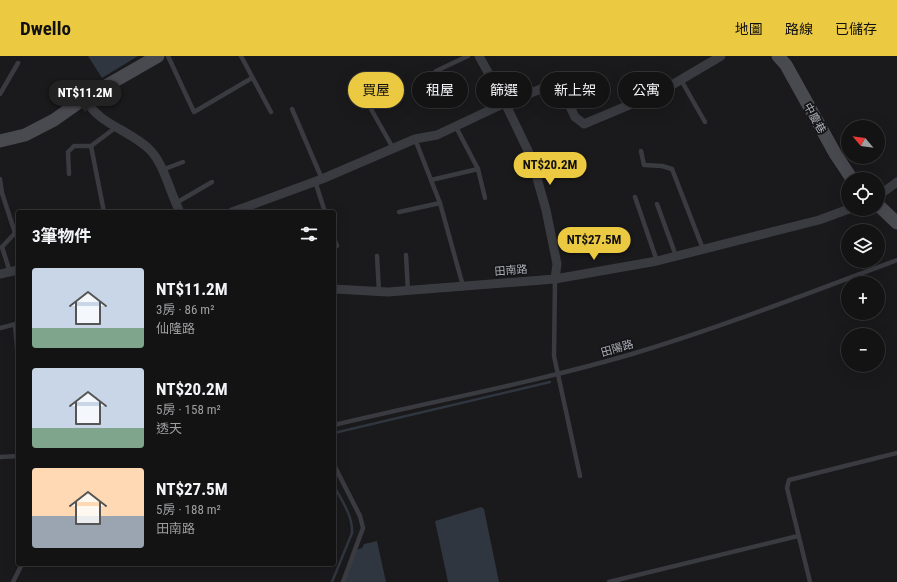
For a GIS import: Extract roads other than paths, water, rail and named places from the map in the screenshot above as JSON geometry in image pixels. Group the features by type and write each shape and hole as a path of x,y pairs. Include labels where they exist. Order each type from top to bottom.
{"street":[{"path":"0,141 26,135 54,120 85,98 158,56"},
{"path":"479,56 488,72"},
{"path":"532,91 551,84 556,85 565,92 575,117 584,124 660,92 721,56"},
{"name":"中慶巷","path":"778,56 786,65 829,143 848,172"},
{"path":"85,98 95,112 115,128 138,139 150,150 162,170 179,210"},
{"path":"237,210 318,180 415,139 437,135 492,108"},
{"path":"507,108 531,157 546,210 556,264 555,279"},
{"path":"885,191 897,182"},
{"name":"田南路","path":"336,289 379,292 408,291 555,279 676,256 818,220 841,212"},
{"path":"885,212 897,223"},
{"path":"0,274 14,271"}],"lane":[{"path":"168,56 194,112 252,78"},
{"path":"241,56 271,112"},
{"path":"436,71 468,56"},
{"path":"0,94 18,63"},
{"path":"681,80 705,122"},
{"path":"371,108 393,148"},
{"path":"292,109 318,180 325,210"},
{"path":"456,127 478,168 485,198"},
{"path":"69,174 68,152 74,146 91,146 115,128"},
{"path":"415,139 440,203 464,286"},
{"path":"91,146 104,210"},
{"path":"641,151 644,165 662,166 672,169 703,249"},
{"path":"162,170 183,162"},
{"path":"431,180 478,168"},
{"path":"0,179 2,192 15,233 2,247 14,271"},
{"path":"176,204 212,182"},
{"path":"635,197 657,260"},
{"path":"399,212 440,203"},
{"path":"657,204 676,256"},
{"path":"406,255 408,291"},
{"path":"378,256 379,292"},
{"name":"田陽路","path":"336,425 557,375 695,335 897,260"},
{"path":"555,279 554,356 580,476"},
{"path":"0,328 16,324"},
{"path":"810,582 787,488 789,480 897,454"},
{"path":"0,457 16,456"},
{"path":"336,470 360,516 363,528 343,582"},
{"path":"609,582 798,536"},
{"path":"13,582 21,566"}],"waterway":[{"path":"336,433 550,382"},
{"path":"332,582 352,533 349,515 336,490"}]}
